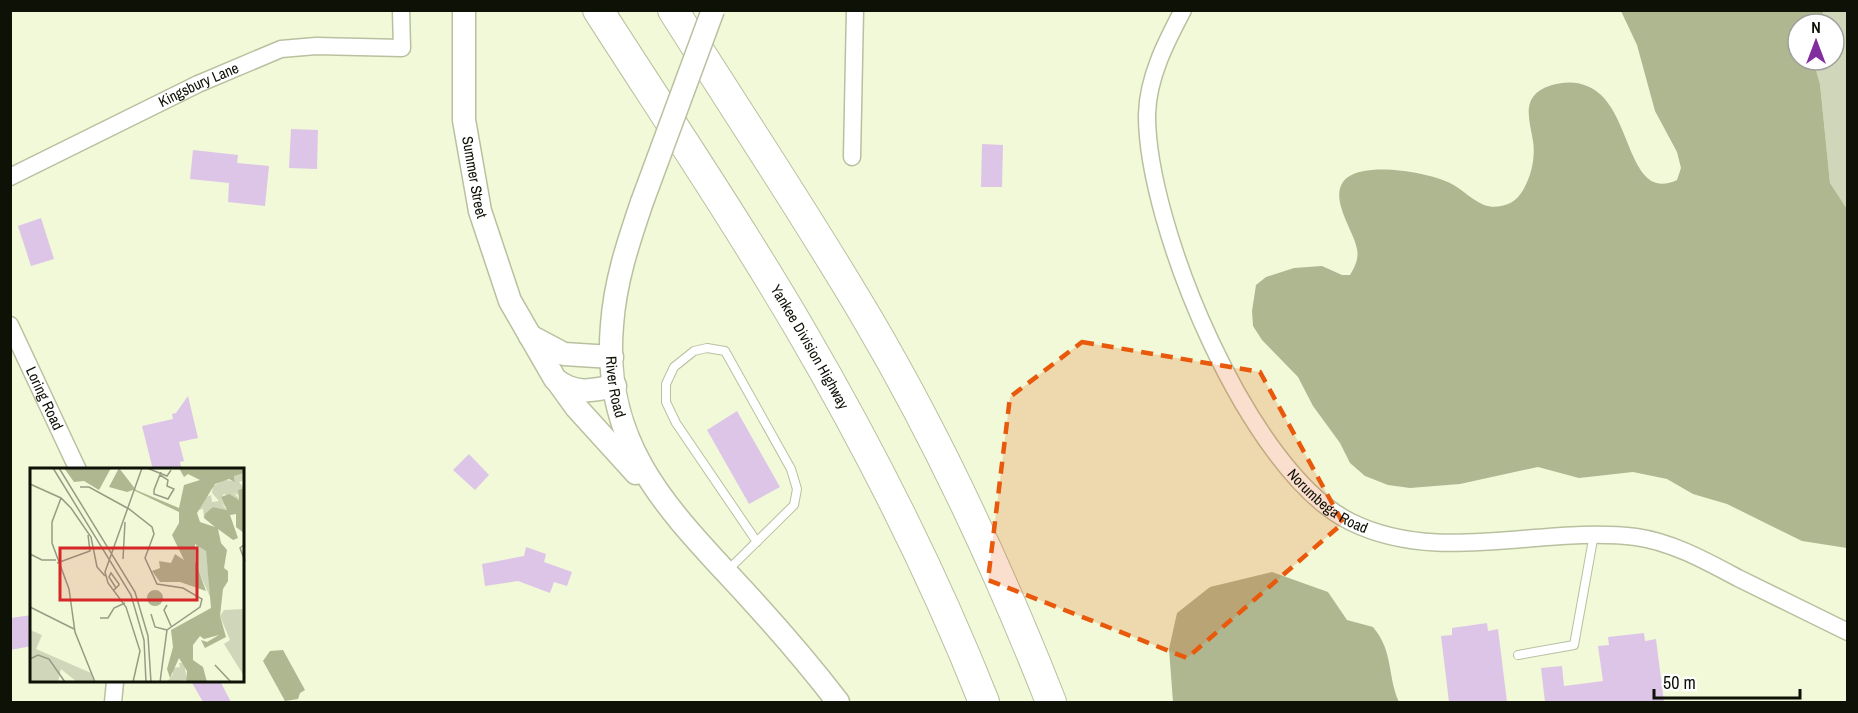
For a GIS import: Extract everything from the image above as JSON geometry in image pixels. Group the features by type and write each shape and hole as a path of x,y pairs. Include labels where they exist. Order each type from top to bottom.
{"highway":[{"name":"Yankee Division Highway","path":"598,10 779,295 846,410 919,552 984,702"},
{"path":"673,10 830,256 937,445 974,522 1051,702"}],"main road":[{"name":"Summer Street","path":"464,10 464,120 474,188 510,301 555,379 576,407 661,500"},
{"name":"River Road","path":"713,10 642,202 617,286 611,327 615,386 634,454 661,500 838,702"},
{"path":"529,335 539,343 564,354 612,357"},
{"path":"555,379 563,385 580,391 615,386"}],"street":[{"name":"Kingsbury Lane","path":"10,177 208,80 281,49 316,46 402,48 401,10"},
{"path":"852,157 855,10"},
{"name":"Norumbega Road","path":"1183,10 1152,82 1147,111 1151,163 1157,193 1181,269 1213,345 1235,388 1291,473 1308,493 1350,522 1399,537 1484,542 1594,533 1640,538 1694,555 1848,632"},
{"name":"Loring Road","path":"10,325 77,468"},
{"path":"113,702 115,683"}],"lane":[{"path":"726,572 757,542 794,505 797,489 791,469 726,351 707,348 694,351 674,367 666,384 666,402 676,423 757,542"},
{"path":"1518,655 1574,645 1594,533"}],"highlighted area":[{"path":"1082,342 1260,372 1343,523 1187,658 988,580 1010,397"}],"shaded area":[{"path":"1621,11 1823,11 1786,12 1786,72 1816,72 1820,84 1830,183 1847,209 1847,548 1802,541 1727,504 1693,494 1667,479 1633,472 1579,478 1538,467 1460,484 1410,488 1388,485 1365,476 1350,463 1340,443 1313,406 1298,377 1262,340 1253,326 1252,311 1256,285 1266,277 1294,268 1322,266 1342,275 1350,275 1356,262 1357,252 1339,193 1348,177 1358,172 1384,169 1428,175 1450,183 1475,200 1493,207 1515,200 1526,185 1533,163 1534,148 1529,115 1531,101 1542,89 1552,85 1578,83 1602,96 1614,112 1638,166 1648,178 1660,184 1677,180 1681,168 1677,152 1655,111 1637,45"},
{"path":"1847,11 1847,209 1830,183 1820,84 1816,72 1846,72 1846,12 1823,12"},
{"path":"1272,572 1328,592 1347,620 1373,627 1384,646 1399,702 1173,702 1169,649 1177,613 1210,587"},
{"path":"283,650 305,690 300,693 298,699 285,701 263,661 270,651"}],"building":[{"path":"291,129 318,130 317,169 289,168"},
{"path":"982,144 1003,145 1002,187 981,187"},
{"path":"193,150 238,155 237,163 269,166 265,206 228,202 229,183 190,179"},
{"path":"41,218 54,259 31,266 18,226"},
{"path":"188,396 198,438 179,442 184,461 180,462 182,468 152,468 142,426 173,419 172,414 176,413"},
{"path":"737,411 780,487 749,504 707,430"},
{"path":"469,454 489,475 475,490 453,470"},
{"path":"526,547 546,554 544,562 572,572 567,586 554,582 550,593 518,581 485,586 482,564 524,556"},
{"path":"30,615 30,646 10,650 10,618"},
{"path":"1487,623 1488,631 1498,629 1507,702 1449,702 1441,636 1452,635 1452,628"},
{"path":"1644,633 1645,641 1656,639 1664,702 1545,702 1541,668 1562,666 1564,686 1603,681 1598,646 1609,645 1608,637"},
{"path":"192,683 221,683 231,702 203,702"}]}
